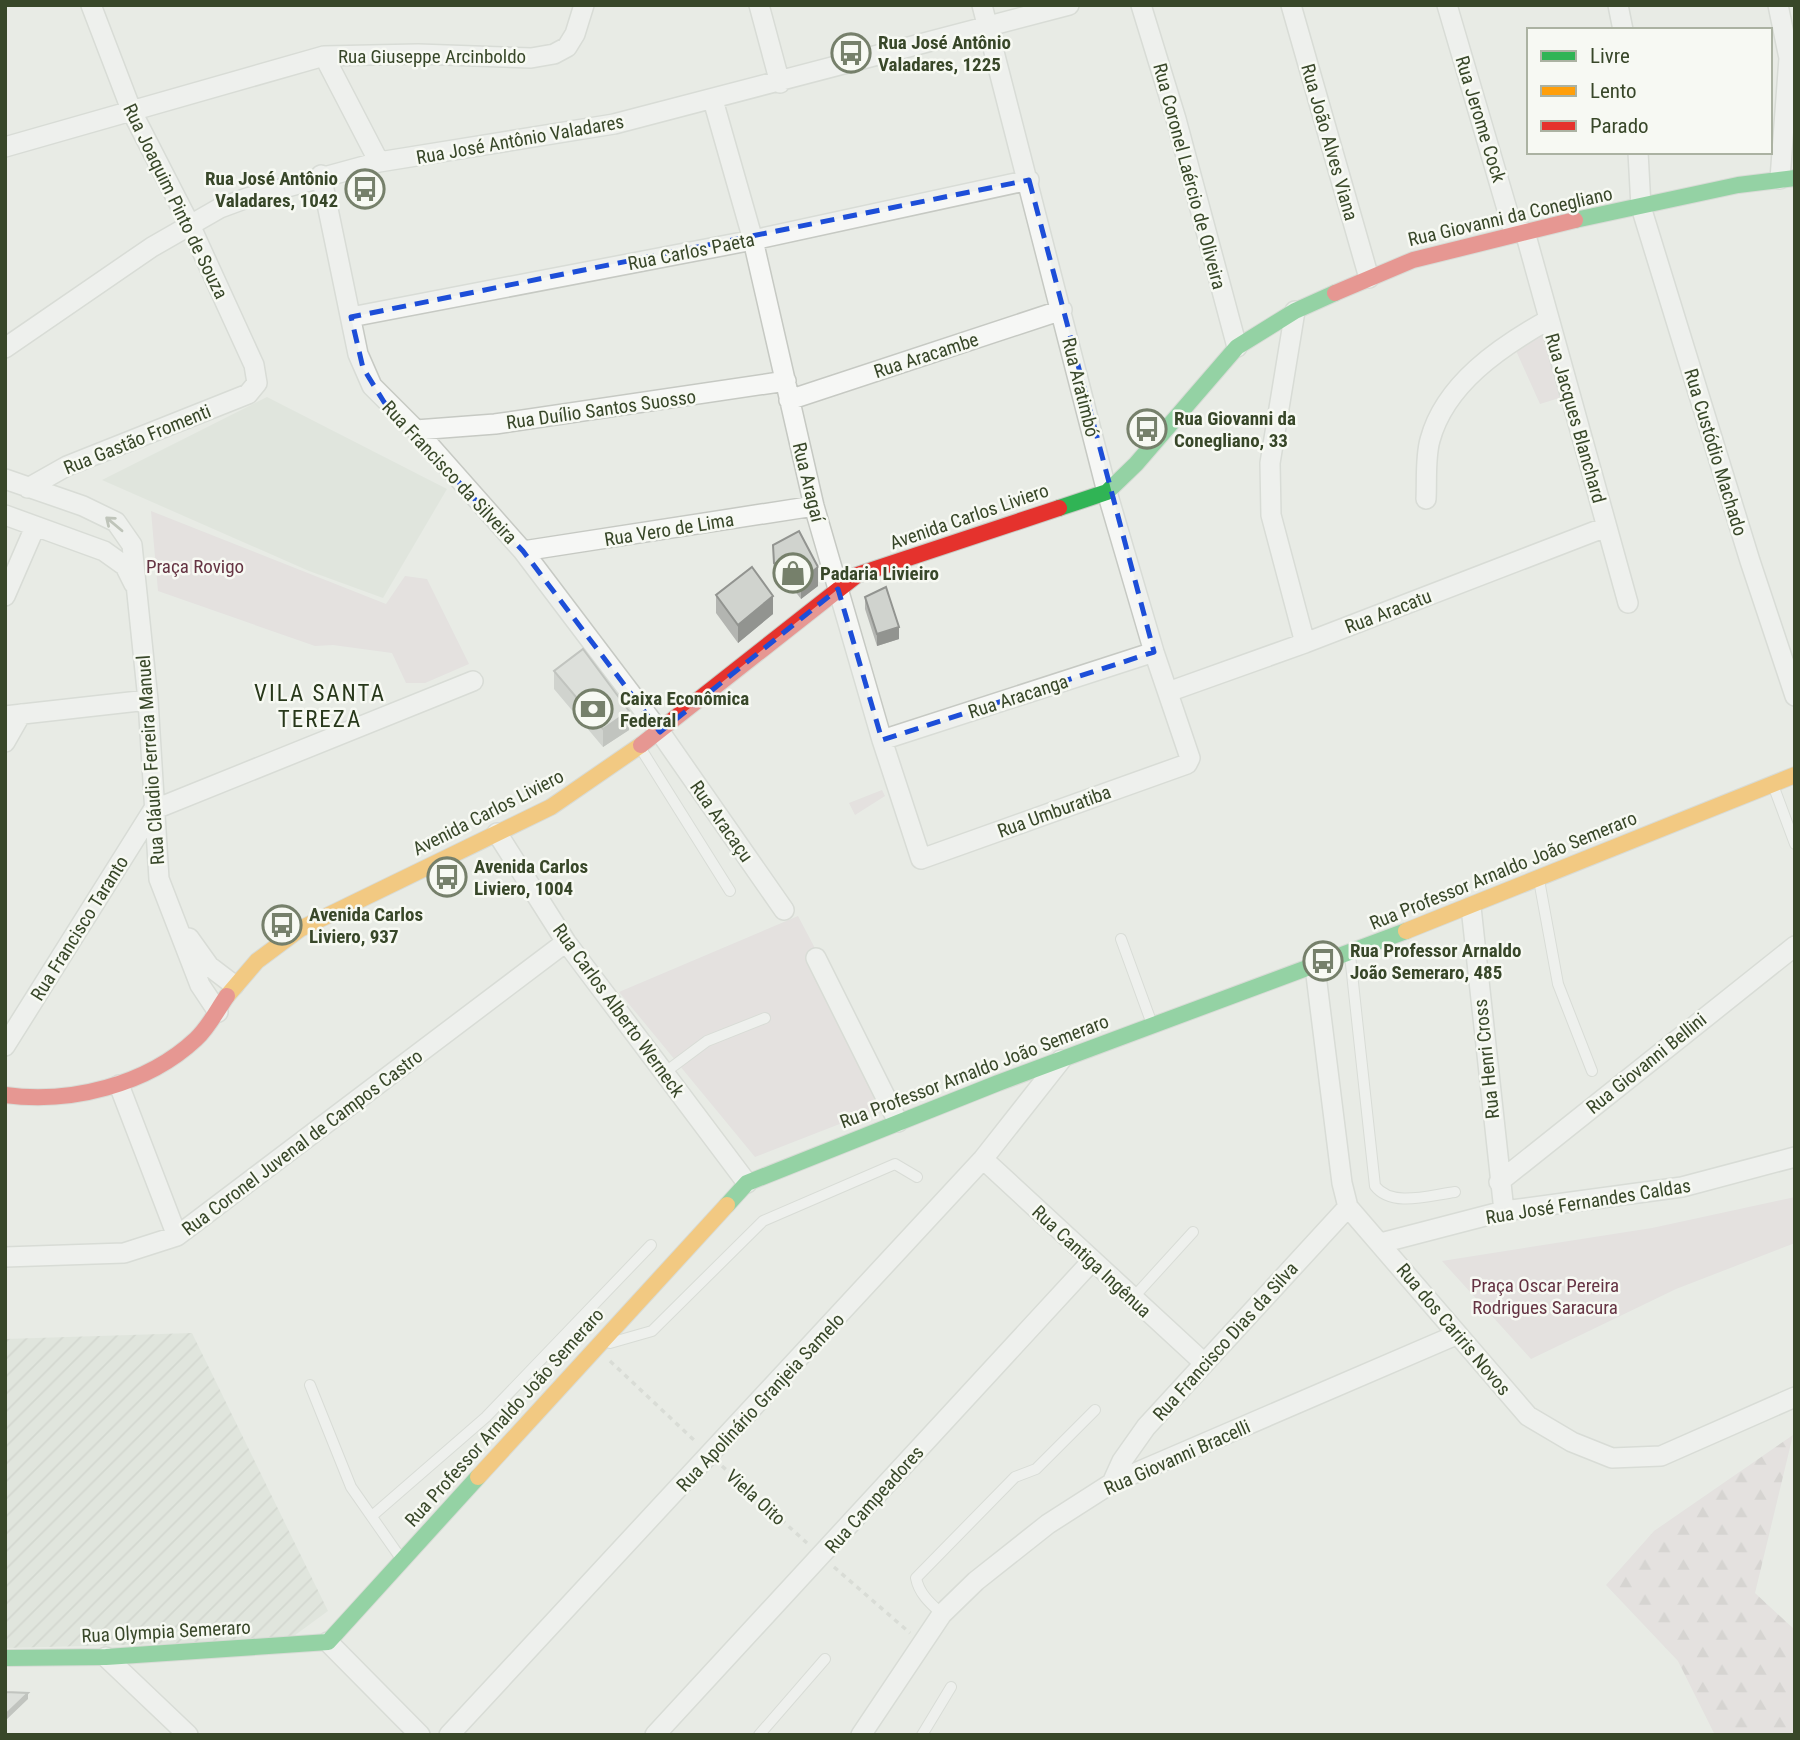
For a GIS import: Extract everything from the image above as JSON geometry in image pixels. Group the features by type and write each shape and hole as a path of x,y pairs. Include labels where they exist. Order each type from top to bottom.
{"main road":[{"name":"Rua Giovanni da Conegliano","path":"1107,492 1136,464 1237,347 1295,311 1413,260 1520,232 1791,179"},
{"name":"Avenida Carlos Liviero","path":"5,1096 39,1100 78,1096 119,1085 197,1038 218,1012 234,985 254,962 300,929 551,807 660,732 857,575 1107,492"},
{"name":"Rua Professor Arnaldo João Semeraro","path":"328,1642 747,1183 898,1122 1471,907 1795,775"},
{"name":"Rua Olympia Semeraro","path":"5,1658 106,1657 328,1642"}],"street":[{"name":"Rua Joaquim Pinto de Souza","path":"91,5 132,112 190,225 254,365 257,383 248,394"},
{"name":"Rua Giuseppe Arcinboldo","path":"5,147 324,56 418,54 531,58 554,54 567,47 575,33 584,5"},
{"path":"759,5 780,83"},
{"name":"Rua Aratimbó","path":"982,5 1107,492 1154,652 1190,755 1186,764"},
{"name":"Rua José Antônio Valadares","path":"5,348 190,225 247,198 379,162 558,135 713,100 1069,5"},
{"name":"Rua Coronel Laércio de Oliveira","path":"1141,5 1176,119 1237,347"},
{"name":"Rua João Alves Viana","path":"1291,5 1369,278"},
{"name":"Rua Jerome Cock","path":"1447,5 1520,232"},
{"path":"1618,5 1623,28"},
{"path":"1778,5 1789,58 1791,179"},
{"path":"324,56 379,162"},
{"name":"Rua Aragaí","path":"713,100 753,240 814,506 882,740 921,859"},
{"name":"Rua Custódio Machado","path":"1638,154 1641,207 1791,672 1795,696"},
{"name":"Rua Francisco da Silveira","path":"321,176 358,354 372,386 416,430 523,551 660,732"},
{"name":"Rua Carlos Paeta","path":"351,317 753,240 1029,180"},
{"name":"Rua Jacques Blanchard","path":"1520,232 1548,320 1628,603"},
{"name":"Rua Aracambe","path":"788,391 1062,310"},
{"path":"1295,311 1270,463 1271,515 1305,643"},
{"path":"1426,499 1429,442 1446,400 1496,354 1548,320"},
{"name":"Rua Duílio Santos Suosso","path":"416,430 495,424 788,391"},
{"name":"Rua Gastão Fromenti","path":"28,488 67,466 248,394"},
{"name":"Rua Cláudio Ferreira Manuel","path":"5,479 83,506 116,522 132,545 134,585 148,700 159,879 181,930 200,985 218,1012"},
{"name":"Rua Vero de Lima","path":"523,551 814,506"},
{"path":"5,515 104,551 125,566 134,585"},
{"path":"5,596 35,527"},
{"name":"Rua Aracatu","path":"1168,692 1305,643 1606,527"},
{"name":"Rua Aracanga","path":"882,740 1154,652"},
{"path":"153,810 473,681"},
{"path":"5,743 13,715 148,700"},
{"name":"Rua Aracaçu","path":"660,732 784,910"},
{"name":"Rua Umburatiba","path":"921,859 1186,764"},
{"name":"Rua Francisco Taranto","path":"5,1046 153,810"},
{"name":"Rua Carlos Alberto Werneck","path":"497,833 566,942 747,1183"},
{"name":"Rua Henri Cross","path":"1471,907 1504,1211"},
{"name":"Rua Cláudio Ferreira Manuel","path":"181,930 195,943 209,966 234,985"},
{"name":"Rua Coronel Juvenal de Campos Castro","path":"5,1257 124,1253 177,1236 566,942"},
{"name":"Rua Giovanni Bellini","path":"1499,1182 1795,946"},
{"path":"816,958 898,1122"},
{"path":"1315,967 1342,1183 1348,1207"},
{"name":"Rua Apolinário Granjeia Samelo","path":"449,1735 711,1456 983,1159 1061,1060"},
{"path":"119,1085 177,1236"},
{"name":"Rua José Fernandes Caldas","path":"1381,1243 1504,1211 1682,1187 1795,1157"},
{"name":"Rua Cantiga Ingênua","path":"983,1159 1091,1262 1203,1362"},
{"name":"Rua dos Cariris Novos","path":"1348,1207 1528,1416 1572,1442 1612,1458 1661,1456 1795,1397"},
{"name":"Rua Francisco Dias da Silva","path":"1112,1483 1128,1451 1203,1362 1348,1207"},
{"name":"Rua Campeadores","path":"655,1735 822,1557 1091,1262"},
{"name":"Rua Giovanni Bracelli","path":"863,1734 921,1642 942,1614 976,1581 1048,1524 1112,1483 1456,1335"},
{"path":"328,1642 420,1735"},
{"path":"106,1657 188,1735"}],"lane":[{"path":"639,746 730,891"},
{"path":"1773,784 1795,844"},
{"path":"1539,879 1558,984 1592,1071"},
{"path":"1121,939 1153,1026"},
{"path":"1350,953 1375,1186 1380,1194 1393,1199 1455,1192"},
{"path":"664,1073 707,1041 765,1018"},
{"path":"596,1347 652,1331 763,1221 895,1164 917,1177"},
{"path":"1132,1299 1193,1232"},
{"path":"372,1516 486,1417 651,1245"},
{"path":"310,1385 351,1487 402,1561"},
{"path":"942,1614 928,1602 918,1587 916,1578 1015,1477 1036,1469 1095,1410"},
{"path":"759,1735 825,1659"},
{"path":"922,1735 951,1687"}],"path":[{"name":"Viela Oito","path":"596,1347 822,1557 921,1642"}],"highlighted area":[{"path":"1029,180 1154,652 882,740 838,589 660,732 523,551 384,402 363,368 351,317"}],"shaded area":[{"path":"267,397 447,489 383,598 309,571 102,480"},
{"path":"192,1333 328,1611 287,1641 5,1648 5,1339"}],"green space":[{"path":"1543,325 1569,395 1540,404 1513,344"},
{"name":"Praça Rovigo","path":"151,511 386,604 405,576 427,579 469,664 425,683 406,683 392,653 333,645 315,646 158,591"},
{"path":"882,790 885,796 855,815 849,803"},
{"path":"798,916 896,1102 755,1157 619,992"},
{"name":"Praça Oscar Pereira Rodrigues Saracura","path":"1795,1197 1795,1243 1676,1289 1531,1359 1442,1261 1652,1228"},
{"path":"1793,1435 1755,1593 1795,1630 1795,1735 1715,1735 1678,1661 1606,1585 1654,1531"}],"building":[{"path":"799,531 818,567 801,581 794,572 774,563 773,545"},
{"path":"752,567 773,596 738,625 716,595"},
{"path":"886,587 899,627 877,634 865,597"},
{"path":"583,649 629,711 603,729 554,671"},
{"path":"5,1670 6,1692 28,1693 5,1715"}],"traffic: fast":[{"path":"1575,220 1738,185 1795,178"},
{"path":"1059,508 1107,492 1136,464 1237,347 1295,311 1335,293"},
{"path":"727,1205 747,1183 998,1083 1406,931"},
{"path":"5,1658 106,1657 328,1642 478,1477"}],"traffic: slow":[{"path":"227,996 257,961 300,929 551,807 641,745"},
{"path":"1406,931 1795,775"},
{"path":"478,1477 727,1205"}],"traffic: jam":[{"path":"1335,293 1413,260 1575,220"},
{"path":"641,745 857,575 1059,508"},
{"path":"5,1095 55,1097 106,1088 131,1079 155,1068 196,1039 227,996"}],"place":[{"name":"Rua José Antônio Valadares, 1225","path":"851,53"},
{"name":"Rua José Antônio Valadares, 1042","path":"365,189"},
{"name":"Rua Giovanni da Conegliano, 33","path":"1147,429"},
{"name":"Padaria Livieiro","path":"793,573"},
{"name":"Caixa Econômica Federal","path":"593,709"},
{"name":"Avenida Carlos Liviero, 1004","path":"447,877"},
{"name":"Avenida Carlos Liviero, 937","path":"282,925"},
{"name":"Rua Professor Arnaldo João Semeraro, 485","path":"1323,961"}],"district":[{"name":"VILA SANTA TEREZA","path":"320,706"}]}
